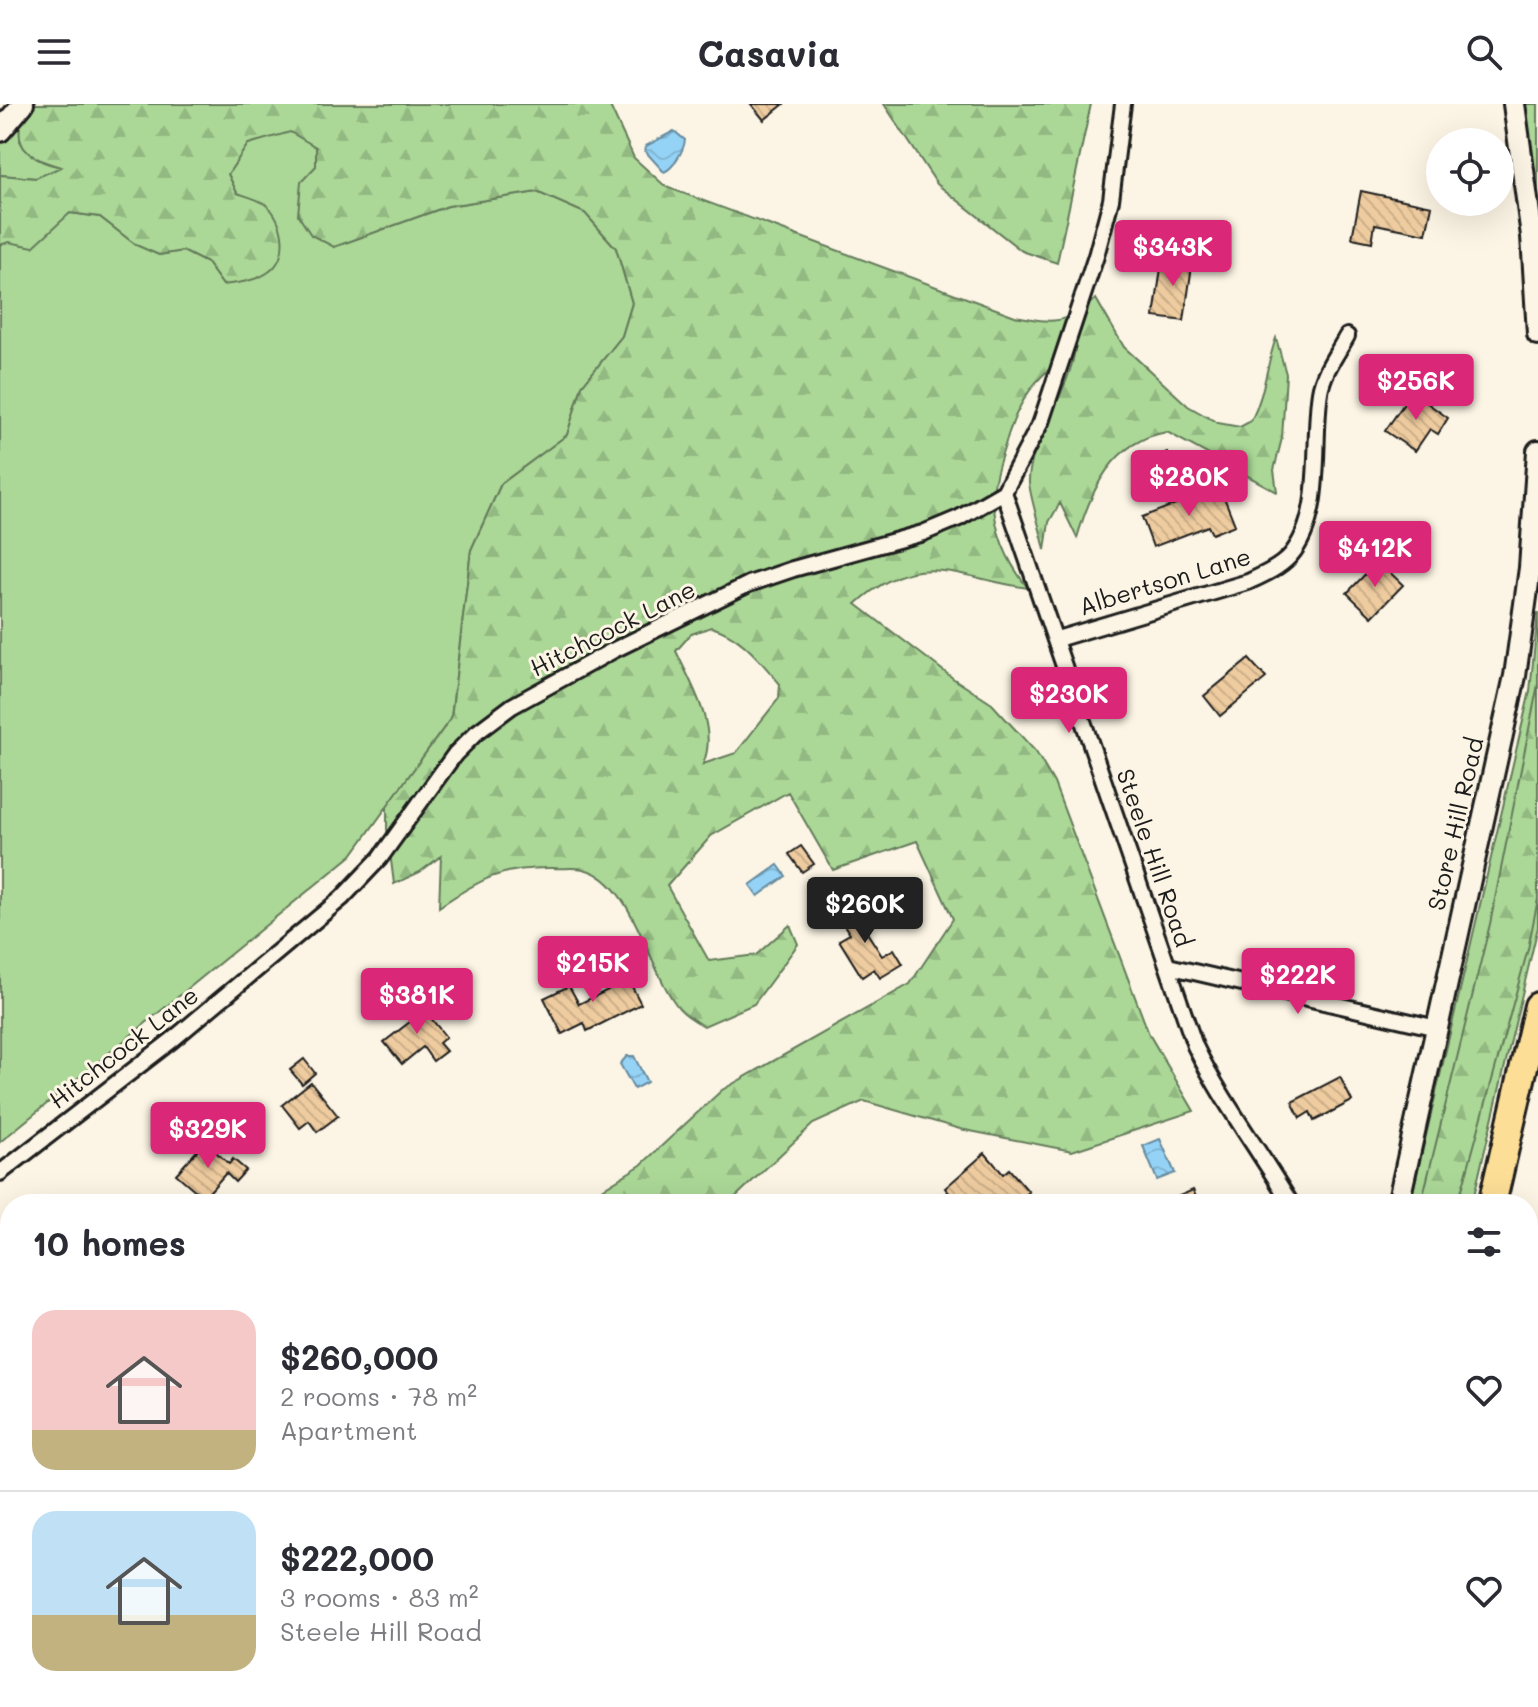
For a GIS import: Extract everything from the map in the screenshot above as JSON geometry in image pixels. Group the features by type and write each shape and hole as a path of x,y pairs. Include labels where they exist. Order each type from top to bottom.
{"highway":[{"path":"1494,1194 1538,1006"}],"main road":[{"path":"0,131 23,104"},
{"path":"1514,104 1532,236 1538,334"},
{"name":"Store Hill Road","path":"1400,1194 1515,676 1533,541 1538,451"}],"street":[{"path":"1004,492 1041,422 1096,256 1111,200 1123,104"},
{"name":"Albertson Lane","path":"1057,639 1248,582 1270,572 1288,558 1299,544 1311,510 1320,391 1326,371 1347,336"},
{"name":"Steele Hill Road","path":"1004,492 1195,1046 1213,1083 1285,1194"},
{"name":"Hitchcock Lane","path":"0,1173 171,1041 332,907 377,862 455,754 476,733 512,706 612,651 749,584 923,533 959,518 1004,492"},
{"name":"Steele Hill Road","path":"1168,966 1437,1028"}],"green space":[{"path":"25,104 20,141 38,159 63,167 36,178 0,175 0,118"},
{"path":"25,104 609,104 634,158 666,187 1015,316 1058,320 1096,299 1124,347 1188,406 1218,423 1240,427 1251,421 1276,338 1286,374 1282,438 1274,470 1277,492 1167,432 1148,437 1118,457 1097,486 1077,538 1060,503 1049,522 1045,550 1030,490 1030,468 1066,382 1075,348 1042,376 1024,399 1011,426 996,476 994,501 997,528 1006,553 1028,588 959,573 920,571 879,586 856,604 992,704 1036,752 1054,783 1149,1034 1194,1111 1072,1151 960,1129 864,1101 813,1124 739,1194 594,1194 641,1165 722,1090 910,984 953,919 917,841 833,870 788,792 711,836 667,886 709,961 756,955 790,925 798,944 754,1004 704,1026 682,1011 668,993 628,909 601,877 579,868 519,870 480,882 439,907 441,856 420,872 394,884 387,806 451,718 471,550 501,484 567,435 582,386 622,336 632,303 616,248 585,213 537,192 448,206 334,247 311,235 298,215 301,182 316,166 316,147 290,132 248,144 228,174 237,193 266,205 280,228 280,256 270,271 259,277 223,285 207,263 183,251 159,255 136,245 100,217 70,213 33,247 9,242 0,245 0,175 36,178 61,167 29,153 20,139","holes":["711,627 732,636 780,684 779,698 736,753 703,764 708,736 705,721 676,651 691,634"]},
{"path":"884,104 1091,104 1057,263 1022,251 937,184"},
{"path":"1523,104 1538,104 1538,196"},
{"path":"290,131 316,147 316,166 334,247 448,206 537,192 585,213 616,248 632,303 622,336 582,386 567,435 501,484 471,550 451,718 352,855 0,1142 0,245 70,213 100,217 136,245 159,255 183,251 207,263 223,285 266,204 237,193 228,174 248,144"},
{"path":"1538,613 1538,927 1474,1194 1412,1194 1530,691"},
{"path":"1538,684 1538,899 1528,949 1461,1194 1423,1194 1490,924"}],"water":[{"path":"674,131 685,140 680,154 664,172 645,151 646,146"},
{"path":"778,865 786,876 758,896 750,885"},
{"path":"627,1056 634,1056 647,1082 634,1089 620,1064"},
{"path":"1160,1139 1175,1173 1157,1180 1143,1146"}],"building":[{"path":"751,104 784,104 764,120"},
{"path":"1361,191 1426,205 1426,216 1430,216 1426,234 1375,224 1372,242 1352,238"},
{"path":"1163,254 1193,259 1184,321 1154,317"},
{"path":"1412,392 1448,418 1438,434 1430,429 1415,451 1385,431"},
{"path":"1167,452 1173,465 1148,477 1142,464"},
{"path":"1220,487 1235,525 1212,534 1208,526 1153,547 1142,517"},
{"path":"1378,561 1403,585 1372,617 1347,593"},
{"path":"1249,659 1266,678 1220,716 1204,696"},
{"path":"801,846 814,864 802,872 789,854"},
{"path":"861,900 870,914 859,920 882,956 894,949 903,964 880,978 874,969 862,977 839,940 850,934 837,915"},
{"path":"623,969 641,1004 587,1031 584,1023 562,1034 544,998 569,986 579,1004 608,990 602,980"},
{"path":"418,1002 446,1037 439,1043 446,1051 433,1061 423,1047 402,1064 384,1042 411,1021 405,1013"},
{"path":"304,1059 315,1073 302,1084 290,1070"},
{"path":"1340,1077 1352,1101 1314,1121 1310,1112 1300,1118 1292,1102"},
{"path":"311,1082 338,1116 317,1132 309,1121 300,1128 282,1105"},
{"path":"205,1142 229,1164 233,1159 246,1170 235,1182 226,1173 208,1194 199,1194 176,1174"},
{"path":"985,1153 1003,1174 1009,1169 1029,1192 950,1194 945,1188"}]}
